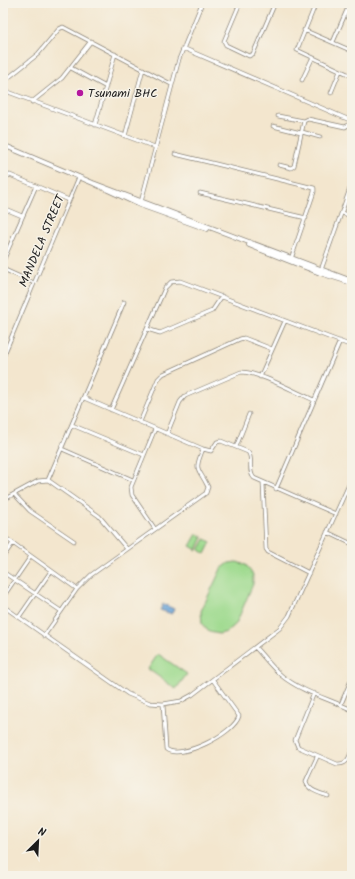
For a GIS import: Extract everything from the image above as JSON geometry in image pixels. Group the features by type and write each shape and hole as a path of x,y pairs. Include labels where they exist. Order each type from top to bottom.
{"main road":[{"path":"3,145 141,203 352,282"}],"street":[{"path":"141,203 171,84 182,48 202,3"},
{"path":"240,3 224,41 226,45 249,56 253,54 275,3"},
{"path":"316,3 297,50 312,59 352,76"},
{"path":"333,42 350,3"},
{"path":"3,82 36,56 61,27 65,27 171,84"},
{"path":"304,30 352,51"},
{"path":"32,102 71,68 91,41"},
{"path":"182,48 352,122"},
{"path":"95,125 115,54"},
{"path":"302,80 312,59"},
{"path":"71,68 106,87"},
{"path":"125,136 143,69"},
{"path":"330,93 340,71"},
{"path":"3,90 155,147"},
{"path":"278,116 304,121 308,119 345,127 352,122"},
{"path":"279,165 292,168 294,166 304,121"},
{"path":"273,126 320,137"},
{"path":"175,154 312,187 314,192 291,259"},
{"path":"3,177 10,175 69,200"},
{"name":"MANDELA STREET","path":"3,357 4,349 79,177"},
{"path":"321,271 352,183"},
{"path":"3,261 36,186"},
{"path":"200,193 306,218"},
{"path":"3,208 22,216"},
{"path":"342,213 352,216"},
{"path":"3,269 34,283"},
{"path":"111,410 165,288 172,282 180,281 352,346"},
{"path":"147,329 160,333 212,311 222,296"},
{"path":"48,480 124,302"},
{"path":"260,377 285,321"},
{"path":"140,422 158,379 163,374 244,338 272,349"},
{"path":"276,489 340,341"},
{"path":"167,434 180,402 185,396 241,372 248,372 314,400"},
{"path":"84,398 203,450 213,450 219,441 236,447 250,454 252,477 276,489 336,514"},
{"path":"236,447 249,414"},
{"path":"72,425 144,455"},
{"path":"155,429 131,487 132,495 155,529"},
{"path":"62,449 133,480"},
{"path":"44,636 77,589 91,575 208,490 208,487 198,470 197,465 203,450"},
{"path":"3,606 128,694 143,701 163,704 181,701 212,680 285,622 352,478"},
{"path":"3,500 38,481 48,480 99,516 127,549"},
{"path":"263,483 266,549 268,552 309,573"},
{"path":"14,494 30,511 74,541"},
{"path":"327,532 352,544"},
{"path":"3,536 77,589"},
{"path":"3,557 13,543"},
{"path":"3,597 31,556"},
{"path":"19,617 51,570"},
{"path":"3,572 61,611"},
{"path":"255,647 270,665 284,678 352,710"},
{"path":"341,704 352,678"},
{"path":"163,704 166,749 173,752 199,747 217,738 235,723 239,716 212,680"},
{"path":"314,693 295,740 298,747 317,757 342,765 347,762 352,750"},
{"path":"317,757 306,781 307,785 309,788 328,796"}],"green space":[{"path":"197,534 203,537 197,550 190,546"},
{"path":"205,539 211,542 205,554 199,550"},
{"path":"237,562 246,565 253,575 253,584 236,624 227,632 219,634 209,632 202,624 201,611 221,569 229,563"},
{"path":"158,654 187,674 176,689 148,669"}],"water":[{"path":"163,604 174,609 172,614 160,610"}],"place":[{"name":"Tsunami BHC","path":"80,93"}]}
